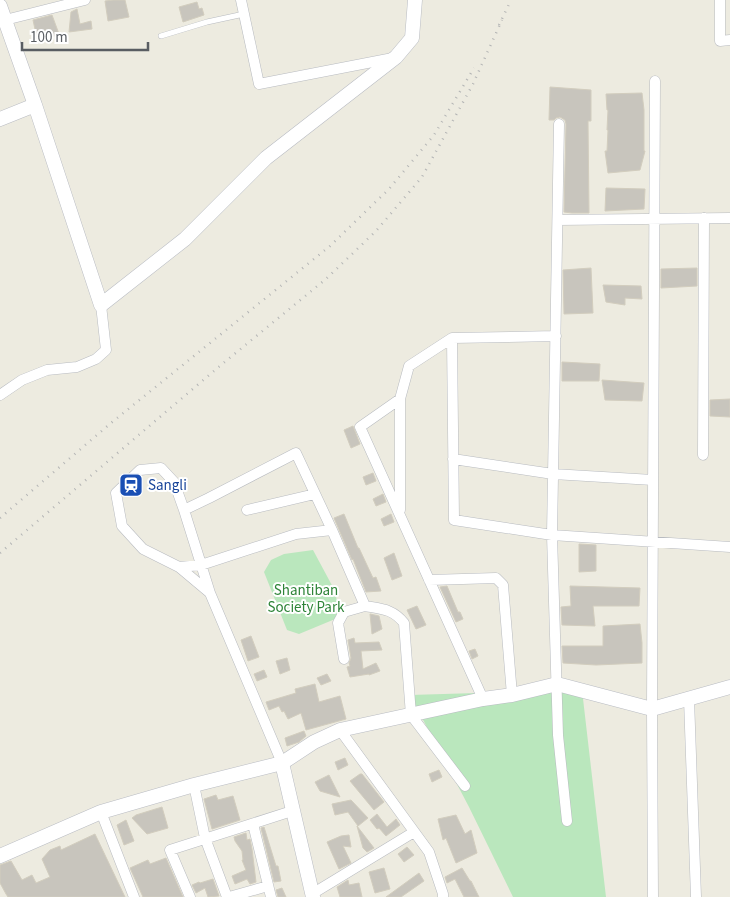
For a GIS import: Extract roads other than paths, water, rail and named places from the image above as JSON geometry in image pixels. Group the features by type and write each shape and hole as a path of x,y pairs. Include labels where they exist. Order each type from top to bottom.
{"main road":[{"path":"0,6 35,105 101,306 186,239 266,158 396,57 412,38 415,0"},
{"path":"0,119 35,105"},
{"path":"0,856 101,812 282,762 314,742 340,730 557,684 652,710 730,687"},
{"path":"282,762 313,896"}],"street":[{"path":"5,20 85,0"},
{"path":"241,0 259,84 396,57"},
{"path":"720,0 725,41"},
{"path":"653,897 652,541 655,81"},
{"path":"559,124 552,534 558,735 567,821"},
{"path":"703,455 704,218"},
{"path":"558,220 730,218"},
{"path":"0,395 22,380 47,370 77,367 96,359 106,350 101,306"},
{"path":"400,515 400,398 409,366 452,338 556,336"},
{"path":"452,338 454,520 552,534 730,547"},
{"path":"400,398 360,426 483,699"},
{"path":"184,510 296,453 365,606"},
{"path":"453,459 553,474 653,480"},
{"path":"210,593 180,567 143,549 122,526 116,493 140,470 161,468 174,482 210,593 282,762"},
{"path":"247,510 316,494"},
{"path":"180,567 201,564 296,534 332,530"},
{"path":"429,580 496,578 503,585 512,695"},
{"path":"344,659 338,622 344,612 365,606 397,614 404,622 411,714 466,786"},
{"path":"689,699 696,897"},
{"path":"340,730 429,852 443,897"},
{"path":"194,785 205,838 228,897 268,886"},
{"path":"190,897 170,850 292,811"},
{"path":"101,812 134,897"},
{"path":"253,824 271,897"},
{"path":"313,896 414,832"}],"lane":[{"path":"161,36 207,22 244,14"}],"railway":[{"path":"499,25 511,0"},
{"path":"0,553 221,365 326,279 376,231 422,177 473,84 502,20"},
{"path":"0,518 111,423 330,246 389,189 434,135 474,68"}],"place":[{"name":"Sangli","path":"131,485"}],"park label":[{"name":"Shantiban Society Park","path":"306,598"}]}
